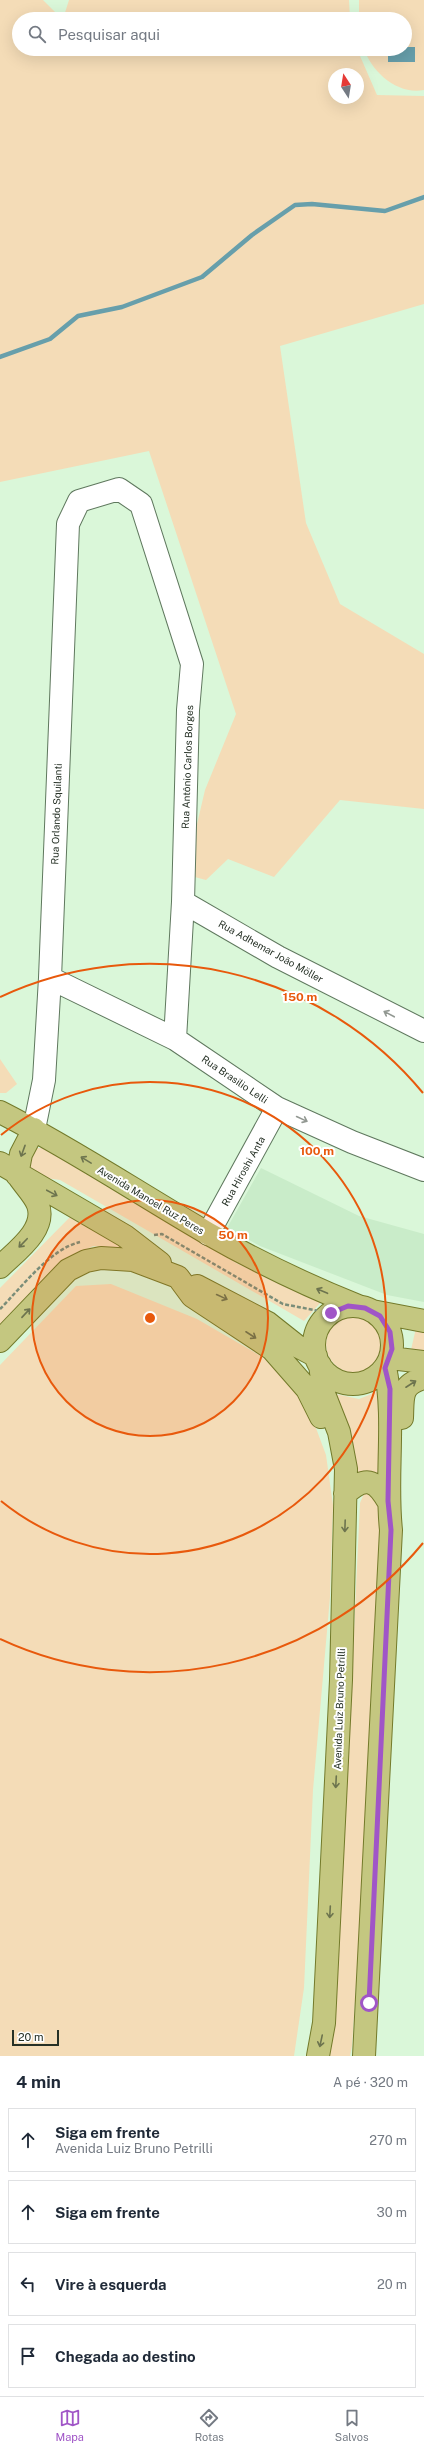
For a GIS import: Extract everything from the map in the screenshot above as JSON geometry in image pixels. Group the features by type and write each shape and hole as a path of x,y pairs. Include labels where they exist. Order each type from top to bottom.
{"main road":[{"name":"Avenida Manoel Ruz Peres","path":"0,1112 34,1129 208,1234 303,1284 365,1308 424,1321"},
{"path":"9,1169 21,1154 34,1129"},
{"path":"0,1267 36,1230 41,1217 38,1205 9,1169"},
{"path":"9,1169 125,1236 178,1277 192,1296 272,1349 306,1389 330,1440 343,1456"},
{"path":"0,1341 68,1270 86,1261 101,1258 133,1260 178,1277 236,1304 268,1323 297,1346 318,1360 333,1378 352,1384 370,1380 388,1362 424,1362"},
{"path":"318,1360 315,1337 324,1320 339,1309 365,1308 386,1324 390,1332 392,1349 388,1362 390,1389 388,1501 391,1530 364,2056"},
{"name":"Avenida Luiz Bruno Petrilli","path":"318,1360 324,1394 339,1432 346,1469 341,1680 325,2015 318,2056"},
{"path":"391,1530 398,1506 403,1395 406,1388 413,1381 424,1378"},
{"path":"345,1494 354,1486 369,1482 379,1486 388,1501"}],"street":[{"name":"Rua Antônio Carlos Borges","path":"79,501 119,489 140,504 192,664 188,710 182,902 174,1039"},
{"name":"Rua Orlando Squilanti","path":"34,1129 44,1080 50,978 68,524 79,501"},
{"name":"Rua Adhemar João Möller","path":"182,902 278,957 424,1031"},
{"name":"Rua Brasilio Lelli","path":"50,978 174,1039 277,1108 352,1142 424,1170"},
{"name":"Rua Hiroshi Anta","path":"208,1234 277,1108"}],"shaded area":[{"path":"0,0 43,0 55,12 12,12 12,56 360,56 377,95 424,96 424,304 280,346 306,523 340,604 424,654 424,809 340,800 274,877 228,859 206,880 191,876 194,837 205,790 236,714 149,451 0,482"},
{"path":"69,0 349,0 350,12 65,12"},
{"path":"359,0 424,0 424,90 414,91 395,85 379,73 367,56 412,56 412,12 359,12"},
{"path":"0,1059 17,1084 6,1093 0,1093"},
{"path":"37,1148 44,1148 238,1264 321,1302 304,1321 60,1180 33,1176 26,1160 27,1152"},
{"path":"261,1168 359,1216 424,1234 424,1302 387,1295 260,1246 227,1228"},
{"path":"71,1216 133,1250 93,1246 59,1263 0,1325 0,1288"},
{"path":"111,1284 197,1319 283,1369 310,1412 326,1455 333,1505 330,1597 313,1790 304,1988 294,2056 0,2056 0,1365 76,1286"},
{"path":"349,1315 361,1315 376,1323 384,1338 384,1350 376,1365 361,1373 349,1373 334,1365 326,1350 326,1338 334,1323"},
{"path":"416,1328 424,1329 424,1356 410,1354"},
{"path":"384,1389 384,1483 359,1481 355,1457 331,1393 359,1399"},
{"path":"365,1491 382,1502 368,1802 352,2046 350,2056 329,2056 346,1800 360,1503"}],"water":[{"path":"412,47 415,47 415,62 388,62 388,56 412,56"}],"waterway":[{"path":"0,357 50,339 78,316 122,307 202,277 252,235 295,205 312,204 385,211 424,197"}],"route":[{"path":"331,1313 348,1306 358,1306 372,1311 380,1316 386,1324 392,1341 390,1358 385,1368 390,1389 388,1501 391,1530 369,2003"}]}
